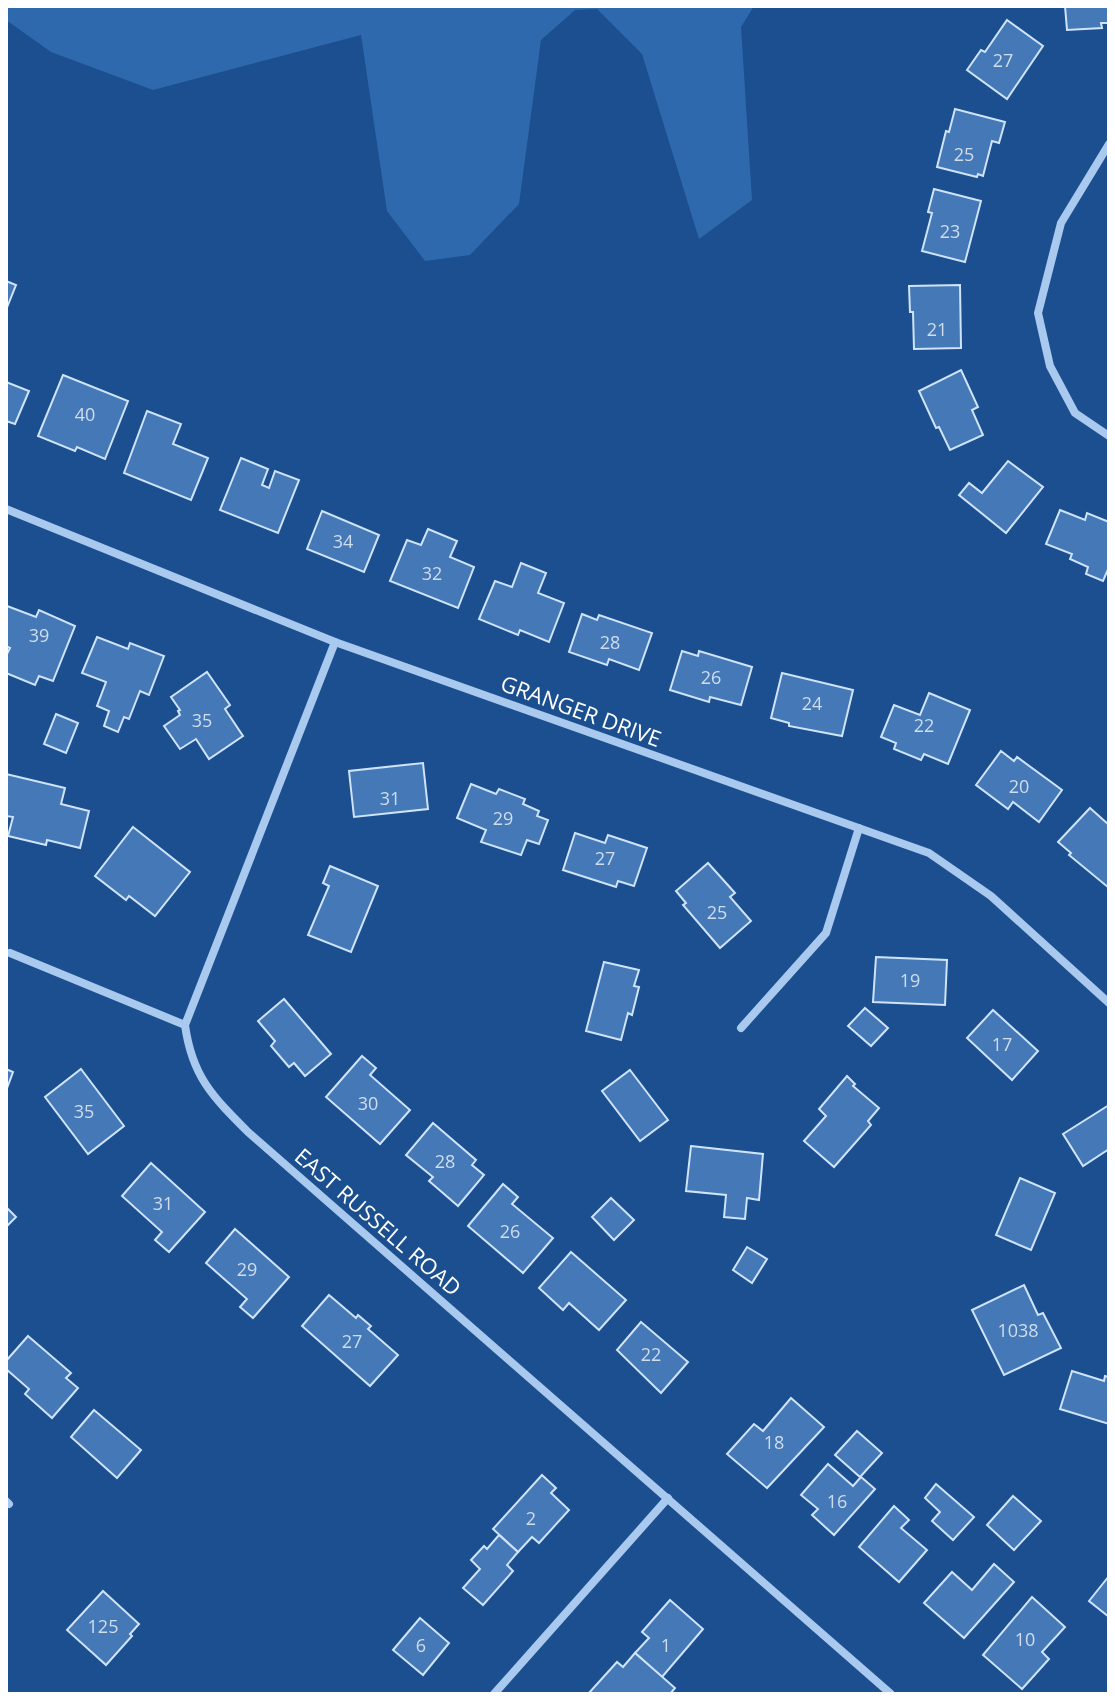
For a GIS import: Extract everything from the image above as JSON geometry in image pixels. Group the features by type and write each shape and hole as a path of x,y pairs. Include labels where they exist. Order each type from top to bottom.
{"street":[{"path":"1109,144 1061,223 1038,313 1050,366 1075,413 1109,436"},
{"name":"GRANGER DRIVE","path":"6,509 335,642 929,853 991,896 1109,1003"},
{"path":"10,953 185,1025 335,642"},
{"path":"741,1028 826,933 859,828"},
{"name":"EAST RUSSELL ROAD","path":"185,1025 189,1051 198,1076 221,1106 891,1694"},
{"path":"494,1694 668,1498"}],"shaded area":[{"path":"6,6 754,6 741,27 752,200 699,239 642,54 597,9 575,10 541,40 519,204 470,255 425,261 387,211 361,35 153,90 51,52 6,20"}],"building":[{"path":"1065,6 1109,6 1109,23 1101,23 1102,28 1067,30"},
{"path":"1007,20 1043,46 1007,99 967,70 981,50 985,52"},
{"path":"955,109 1005,122 999,143 992,141 983,176 937,167"},
{"path":"934,189 981,201 965,262 922,251 932,213 928,212"},
{"path":"6,281 16,285 6,310"},
{"path":"960,285 961,348 914,349 909,286"},
{"path":"961,370 978,407 972,410 983,435 950,450 919,391"},
{"path":"63,375 128,401 105,459 38,436"},
{"path":"6,382 29,391 15,424 6,421"},
{"path":"147,411 181,424 173,444 208,458 191,500 124,473"},
{"path":"241,458 268,469 262,485 269,488 275,471 299,480 278,533 220,510"},
{"path":"1008,461 1043,487 1006,533 959,495 969,483 982,493"},
{"path":"1060,510 1085,520 1087,513 1109,522 1109,567 1103,581 1086,574 1088,567 1070,559 1072,554 1046,544"},
{"path":"322,511 379,535 364,572 307,549"},
{"path":"428,529 457,541 450,557 474,567 458,608 390,581 407,540 421,545"},
{"path":"521,563 546,573 538,593 564,603 549,642 520,630 518,635 479,619 495,581 512,587"},
{"path":"7,606 36,617 39,610 75,626 53,681 39,676 35,685 6,673 6,656 10,648 6,646"},
{"path":"582,614 597,620 599,615 652,633 639,670 609,659 607,665 569,652"},
{"path":"97,637 128,649 130,643 164,656 149,695 140,691 129,719 124,717 118,732 104,726 109,711 97,706 106,682 82,673"},
{"path":"682,651 698,656 699,651 752,667 741,705 710,697 709,702 670,690"},
{"path":"207,672 230,705 225,709 243,736 209,759 196,739 180,749 164,726 180,715 171,697"},
{"path":"782,673 853,690 842,736 789,726 789,723 771,718"},
{"path":"929,693 970,710 948,764 924,754 921,760 894,749 896,743 881,737 894,705 920,715"},
{"path":"56,714 78,723 66,753 44,744"},
{"path":"1001,751 1014,761 1017,757 1062,790 1039,822 1013,802 1008,809 976,785"},
{"path":"423,763 428,809 354,817 349,771"},
{"path":"6,774 65,788 61,804 89,811 80,848 47,840 46,845 8,836 13,817 6,816"},
{"path":"471,784 496,794 499,789 525,799 523,804 539,811 537,816 548,820 539,844 527,840 521,855 481,842 486,830 457,818"},
{"path":"1090,808 1109,825 1109,888 1058,842"},
{"path":"133,827 190,872 155,916 129,896 126,900 95,876"},
{"path":"575,833 605,843 608,835 647,848 634,886 618,881 616,887 563,870"},
{"path":"708,863 735,893 730,897 751,921 720,948 683,905 686,903 676,891"},
{"path":"330,866 378,886 351,952 308,935 329,886 323,883"},
{"path":"876,957 947,960 945,1005 873,1002"},
{"path":"604,962 639,970 634,986 639,987 632,1015 628,1013 621,1040 586,1031"},
{"path":"284,999 331,1054 305,1076 294,1063 289,1067 271,1046 275,1041 258,1021"},
{"path":"865,1008 888,1028 871,1046 848,1026"},
{"path":"993,1010 1038,1051 1012,1080 967,1038"},
{"path":"362,1056 376,1068 370,1075 410,1110 380,1144 326,1097"},
{"path":"6,1069 13,1072 6,1091"},
{"path":"81,1069 124,1126 88,1154 45,1097"},
{"path":"630,1070 668,1120 640,1141 602,1091"},
{"path":"847,1076 855,1084 853,1086 879,1108 868,1121 871,1125 834,1167 804,1141 826,1116 819,1109"},
{"path":"1109,1105 1109,1149 1083,1166 1063,1134"},
{"path":"433,1123 476,1160 472,1165 484,1175 458,1206 429,1181 433,1177 406,1155"},
{"path":"691,1146 763,1154 759,1200 747,1198 745,1219 724,1217 726,1195 686,1191"},
{"path":"151,1163 205,1212 169,1252 155,1240 162,1232 122,1196"},
{"path":"1020,1178 1055,1193 1031,1250 996,1235"},
{"path":"503,1184 518,1197 512,1204 553,1238 523,1273 468,1226"},
{"path":"611,1198 634,1220 614,1240 592,1217"},
{"path":"6,1207 16,1217 6,1227"},
{"path":"235,1229 289,1277 253,1318 240,1307 247,1299 206,1263"},
{"path":"747,1247 767,1259 752,1283 733,1270"},
{"path":"571,1252 626,1300 599,1330 569,1303 563,1310 539,1288"},
{"path":"1024,1285 1038,1315 1043,1313 1061,1348 1004,1375 972,1310"},
{"path":"329,1295 356,1318 358,1315 371,1326 368,1329 398,1355 370,1386 302,1326"},
{"path":"641,1322 688,1362 661,1393 617,1350"},
{"path":"28,1336 71,1373 66,1378 78,1388 52,1418 25,1394 29,1389 6,1369 6,1361"},
{"path":"1072,1371 1104,1381 1105,1376 1109,1377 1109,1424 1060,1409"},
{"path":"791,1398 824,1427 767,1488 727,1454 754,1424 763,1431"},
{"path":"94,1410 141,1450 117,1478 71,1437"},
{"path":"857,1431 882,1453 860,1477 835,1455"},
{"path":"828,1464 853,1486 861,1477 875,1489 834,1535 812,1515 818,1509 801,1495"},
{"path":"542,1475 556,1488 551,1493 569,1510 539,1543 532,1537 518,1552 493,1529"},
{"path":"936,1484 974,1517 953,1540 932,1521 940,1512 925,1498"},
{"path":"1013,1496 1041,1521 1014,1550 987,1525"},
{"path":"894,1506 909,1520 901,1528 927,1550 899,1582 859,1547"},
{"path":"499,1535 518,1552 507,1565 513,1571 483,1605 463,1588 480,1569 471,1560 484,1546 487,1549"},
{"path":"994,1564 1014,1582 964,1638 924,1603 952,1572 972,1590"},
{"path":"1109,1576 1109,1617 1089,1601"},
{"path":"103,1591 139,1624 106,1665 67,1630"},
{"path":"1032,1597 1065,1627 1042,1652 1049,1659 1022,1689 983,1655"},
{"path":"670,1600 703,1629 662,1677 635,1653 649,1638 642,1632"},
{"path":"420,1618 449,1643 423,1675 393,1650"},
{"path":"635,1653 675,1688 670,1694 588,1694 617,1662 623,1667"}]}
